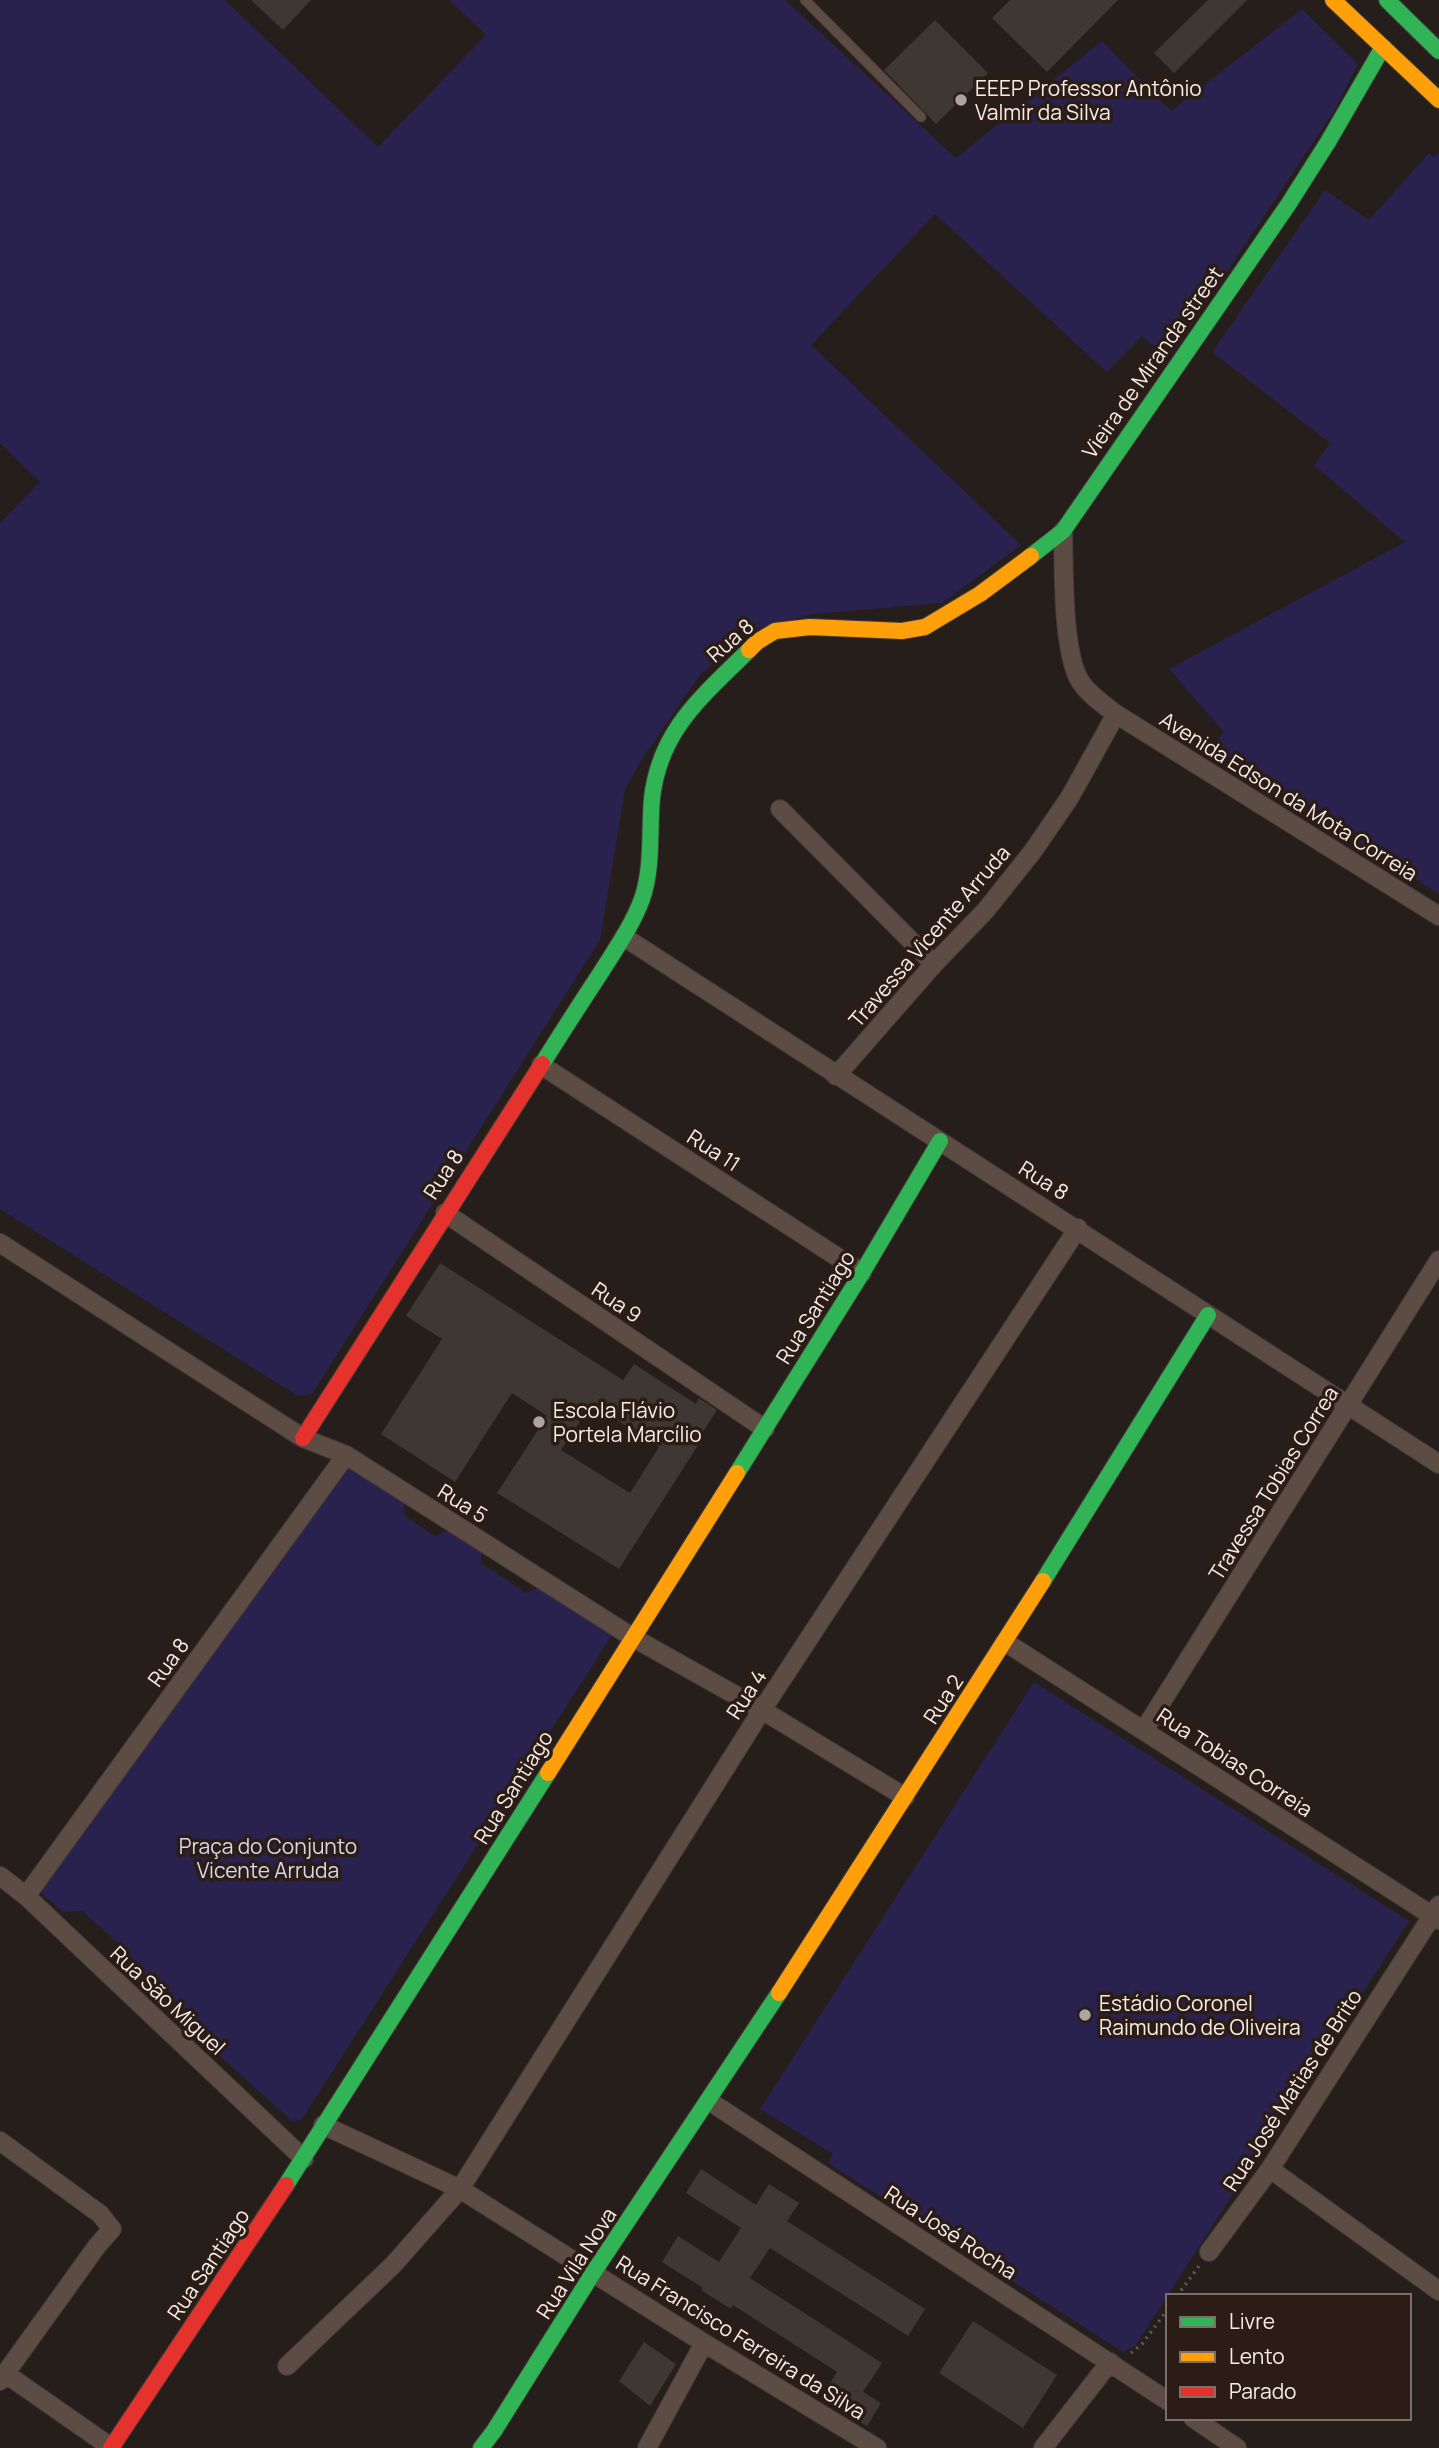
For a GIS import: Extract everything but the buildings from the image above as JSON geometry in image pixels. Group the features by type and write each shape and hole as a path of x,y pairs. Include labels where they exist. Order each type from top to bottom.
{"street":[{"path":"1334,0 1439,100"},
{"path":"1387,0 1439,51"},
{"name":"Vieira de Miranda street","path":"1063,531 1288,205 1383,47"},
{"path":"1063,531 1066,617 1073,664 1081,682 1116,714"},
{"name":"Rua 8","path":"303,1438 624,937 642,899 650,861 652,800 657,767 668,741 690,710 748,650 775,631 792,627 891,631 925,627 980,594 1063,531"},
{"name":"Avenida Edson da Mota Correia","path":"1116,714 1439,916"},
{"name":"Travessa Vicente Arruda","path":"836,1076 934,964 986,910 1033,851 1070,797 1116,714"},
{"path":"780,809 934,964"},
{"name":"Rua 8","path":"624,937 836,1076 1078,1228 1439,1464"},
{"name":"Rua 11","path":"541,1065 862,1273"},
{"name":"Rua Santiago","path":"111,2448 304,2159 765,1429 940,1141"},
{"name":"Rua 9","path":"445,1213 765,1429"},
{"name":"Rua 4","path":"287,2366 393,2265 460,2189 762,1710 1078,1228"},
{"name":"Rua 5","path":"0,1242 303,1438 346,1455 632,1637 762,1710 905,1797"},
{"name":"Travessa Tobias Correa","path":"1144,1730 1439,1260"},
{"name":"Rua 2","path":"709,2101 1005,1642 1208,1315"},
{"name":"Rua 8","path":"26,1896 346,1455"},
{"name":"Rua Tobias Correia","path":"1005,1642 1437,1914"},
{"name":"Rua São Miguel","path":"0,1876 26,1896 304,2159"},
{"name":"Rua José Matias de Brito","path":"1209,2252 1270,2169 1437,1914"},
{"name":"Rua Vila Nova","path":"481,2448 593,2273 709,2101"},
{"name":"Rua José Rocha","path":"709,2101 1166,2400"},
{"name":"Rua Francisco Ferreira da Silva","path":"323,2125 460,2189 877,2448"},
{"path":"0,2141 100,2214 112,2229 3,2378 111,2448"},
{"path":"1270,2169 1439,2291"},
{"path":"647,2448 704,2343"},
{"path":"1043,2448 1110,2362"},
{"path":"1196,2420 1237,2448"}],"lane":[{"path":"805,0 921,117"}],"path":[{"path":"1178,2294 1209,2252"},
{"path":"1110,2362 1135,2351 1166,2312"}],"green space":[{"path":"0,0 225,0 378,147 486,35 449,0 785,0 956,158 1102,41 1171,111 1302,9 1358,64 1334,111 1173,353 1165,356 1142,336 1107,372 935,214 811,345 1021,545 942,603 812,614 751,630 700,675 640,762 625,790 600,940 312,1394 298,1396 0,1209 0,523 40,482 0,443"},
{"path":"1429,153 1433,157 1439,153 1439,894 1248,771 1207,752 1224,732 1169,669 1405,542 1314,465 1330,443 1212,352 1325,190 1369,220"},
{"name":"Praça do Conjunto Vicente Arruda","path":"355,1464 404,1497 404,1515 434,1536 453,1528 482,1547 481,1563 526,1593 544,1586 610,1629 612,1635 302,2119 293,2122 118,1964 118,1943 82,1911 63,1912 38,1890 347,1468"},
{"name":"Estádio Coronel Raimundo de Oliveira","path":"1034,1682 1409,1921 1169,2294 1166,2294 1135,2346 1123,2352 828,2163 833,2154 760,2109"}],"traffic: fast":[{"path":"1387,0 1439,51"},
{"path":"1031,556 1063,531 1288,205 1383,47"},
{"path":"542,1064 623,938 642,899 649,862 652,798 664,752 686,715 749,650"},
{"path":"737,1473 862,1273 940,1141"},
{"path":"1043,1581 1208,1315"},
{"path":"286,2185 548,1773"},
{"path":"481,2448 593,2273 779,1993"}],"traffic: slow":[{"path":"1333,0 1439,100"},
{"path":"749,650 775,631 810,627 902,631 925,627 980,594 1031,556"},
{"path":"548,1773 737,1473"},
{"path":"779,1993 1043,1581"}],"traffic: jam":[{"path":"303,1438 542,1064"},
{"path":"111,2448 286,2185"}],"place":[{"name":"EEEP Professor Antônio Valmir da Silva","path":"961,100"},
{"name":"Escola Flávio Portela Marcílio","path":"539,1422"},
{"name":"Estádio Coronel Raimundo de Oliveira","path":"1085,2015"}]}
